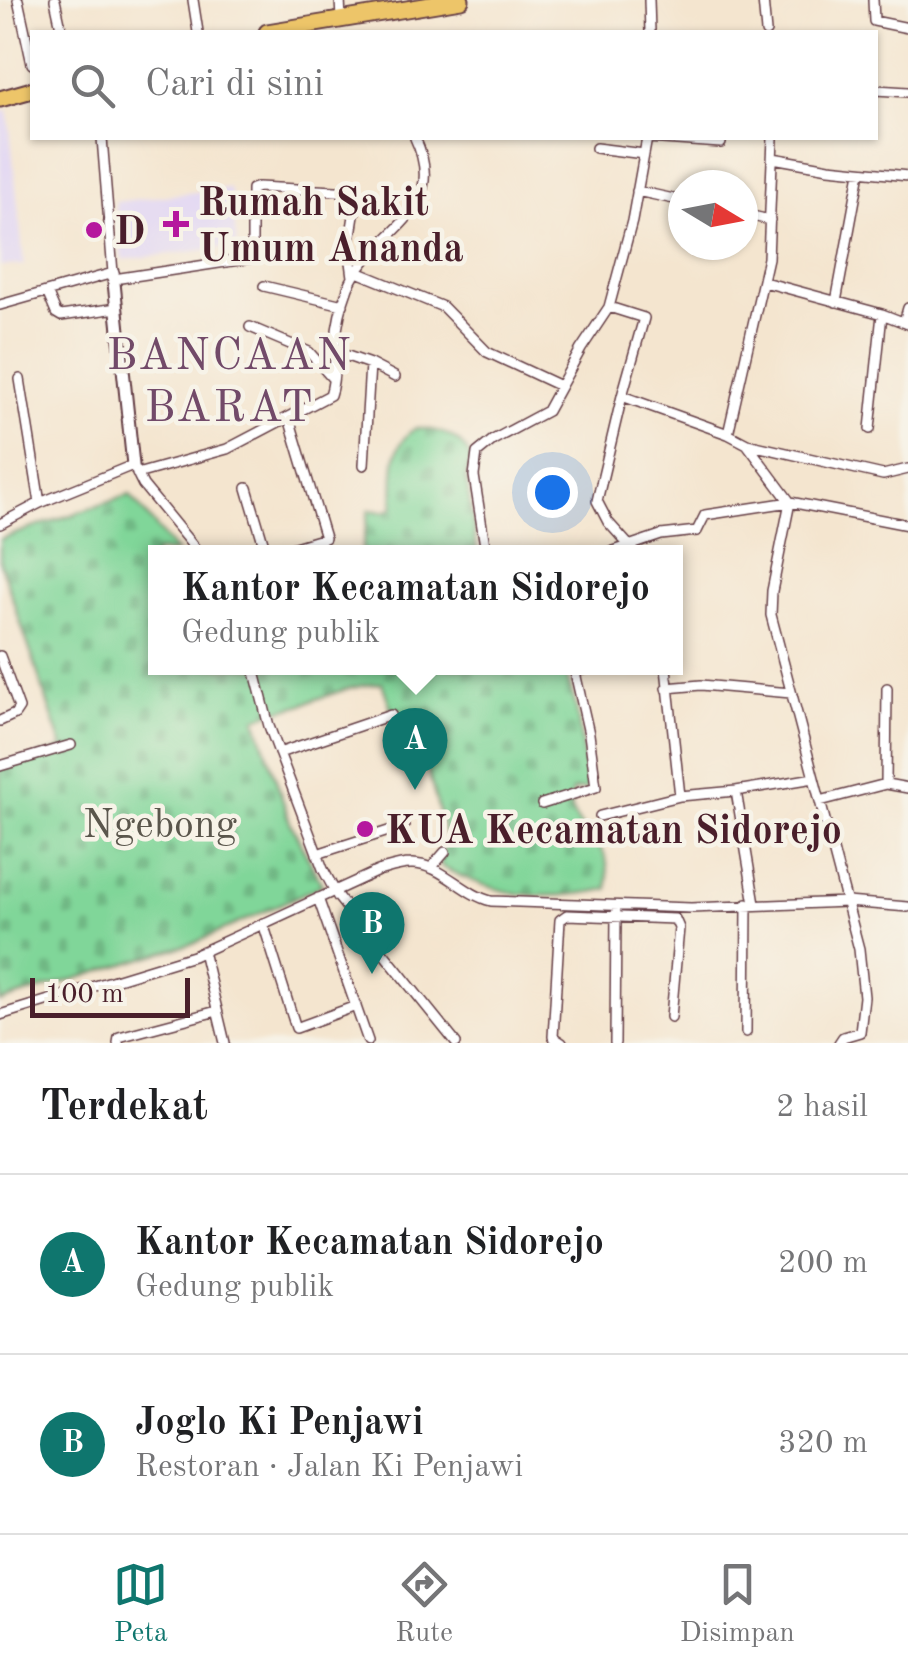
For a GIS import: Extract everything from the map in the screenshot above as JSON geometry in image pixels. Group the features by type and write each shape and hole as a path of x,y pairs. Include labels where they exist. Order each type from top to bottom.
{"main road":[{"path":"287,30 352,23 460,0"},
{"path":"0,99 30,91"}],"street":[{"path":"18,0 30,55"},
{"path":"55,0 62,30"},
{"path":"193,0 198,30"},
{"path":"340,0 352,23"},
{"path":"649,0 650,30"},
{"path":"763,0 766,30"},
{"path":"873,0 874,21 908,28"},
{"path":"878,90 908,92"},
{"path":"102,140 135,470 193,545"},
{"path":"0,524 40,503 135,470 227,449 326,398 334,382 343,306 355,274 417,206 423,166 416,140"},
{"path":"485,545 474,476 476,457 493,440 546,411 580,348 609,307 647,140"},
{"path":"677,140 721,143"},
{"path":"728,434 764,282 773,140"},
{"path":"596,148 644,154"},
{"path":"773,158 908,176"},
{"path":"836,302 860,172"},
{"path":"0,305 114,276 252,258 250,200 252,189 258,187 355,192 348,247 355,274"},
{"path":"637,191 668,198"},
{"path":"758,217 770,220"},
{"path":"355,274 443,307 487,352 560,386"},
{"path":"764,282 906,323 908,308"},
{"path":"264,286 343,306"},
{"path":"47,292 61,316 117,308"},
{"path":"609,307 644,318 597,501 608,522 630,545"},
{"path":"870,429 882,314"},
{"path":"250,327 308,352 334,382"},
{"path":"336,352 395,377"},
{"path":"364,466 370,364"},
{"path":"20,379 40,503"},
{"path":"622,396 747,444 884,475 908,469"},
{"path":"289,418 325,538 302,545"},
{"path":"747,444 790,502 770,608 859,949 864,997 860,1032 843,1037 839,1043"},
{"path":"247,488 264,545"},
{"path":"642,545 661,535 697,531 703,516 790,502 908,525"},
{"path":"0,722 18,713 19,708 1,660"},
{"path":"256,675 279,753 334,890 456,1043"},
{"path":"542,804 596,786 575,675"},
{"path":"666,675 680,796"},
{"path":"666,688 702,686 791,693"},
{"path":"886,784 888,688"},
{"path":"279,753 391,715"},
{"path":"0,766 71,746"},
{"path":"600,816 680,796 814,778"},
{"path":"820,801 886,784 908,788"},
{"path":"736,791 751,904 746,1032"},
{"path":"317,854 404,826"},
{"path":"431,868 446,852"},
{"path":"0,1015 204,950 334,890 393,867 415,864 431,868 469,894 491,901 692,908 847,902 908,907"},
{"path":"318,898 368,1040"},
{"path":"615,1043 616,905"},
{"path":"562,1043 553,1037 560,920 567,915 675,919 678,928 671,1017"},
{"path":"263,923 296,1028 356,1006"},
{"path":"204,950 225,1043"},
{"path":"118,1043 119,1038 218,1011"}],"shaded area":[{"path":"8,110 24,265 0,266 0,113"},
{"name":"Rumah Sakit Umum Ananda","path":"230,188 237,246 122,260 115,202"}],"green space":[{"path":"416,428 448,435 471,458 466,476 476,545 363,545 369,510 384,512 393,508 397,453"},
{"name":"Ngebong","path":"130,495 170,545 148,545 148,675 566,675 576,706 588,789 572,791 570,801 576,819 605,856 608,889 563,895 523,894 483,885 442,867 439,858 447,842 425,760 403,742 382,683 361,686 256,719 290,822 322,885 197,942 0,1002 0,769 63,748 0,562 0,539"}],"place":[{"name":"Rumah Sakit Umum Ananda","path":"176,224"},
{"name":"D","path":"94,230"},
{"name":"Kantor Kecamatan Sidorejo","path":"415,790"},
{"name":"KUA Kecamatan Sidorejo","path":"365,829"},
{"name":"Joglo Ki Penjawi","path":"372,974"}],"district":[{"name":"BANCAAN BARAT","path":"230,379"}]}
